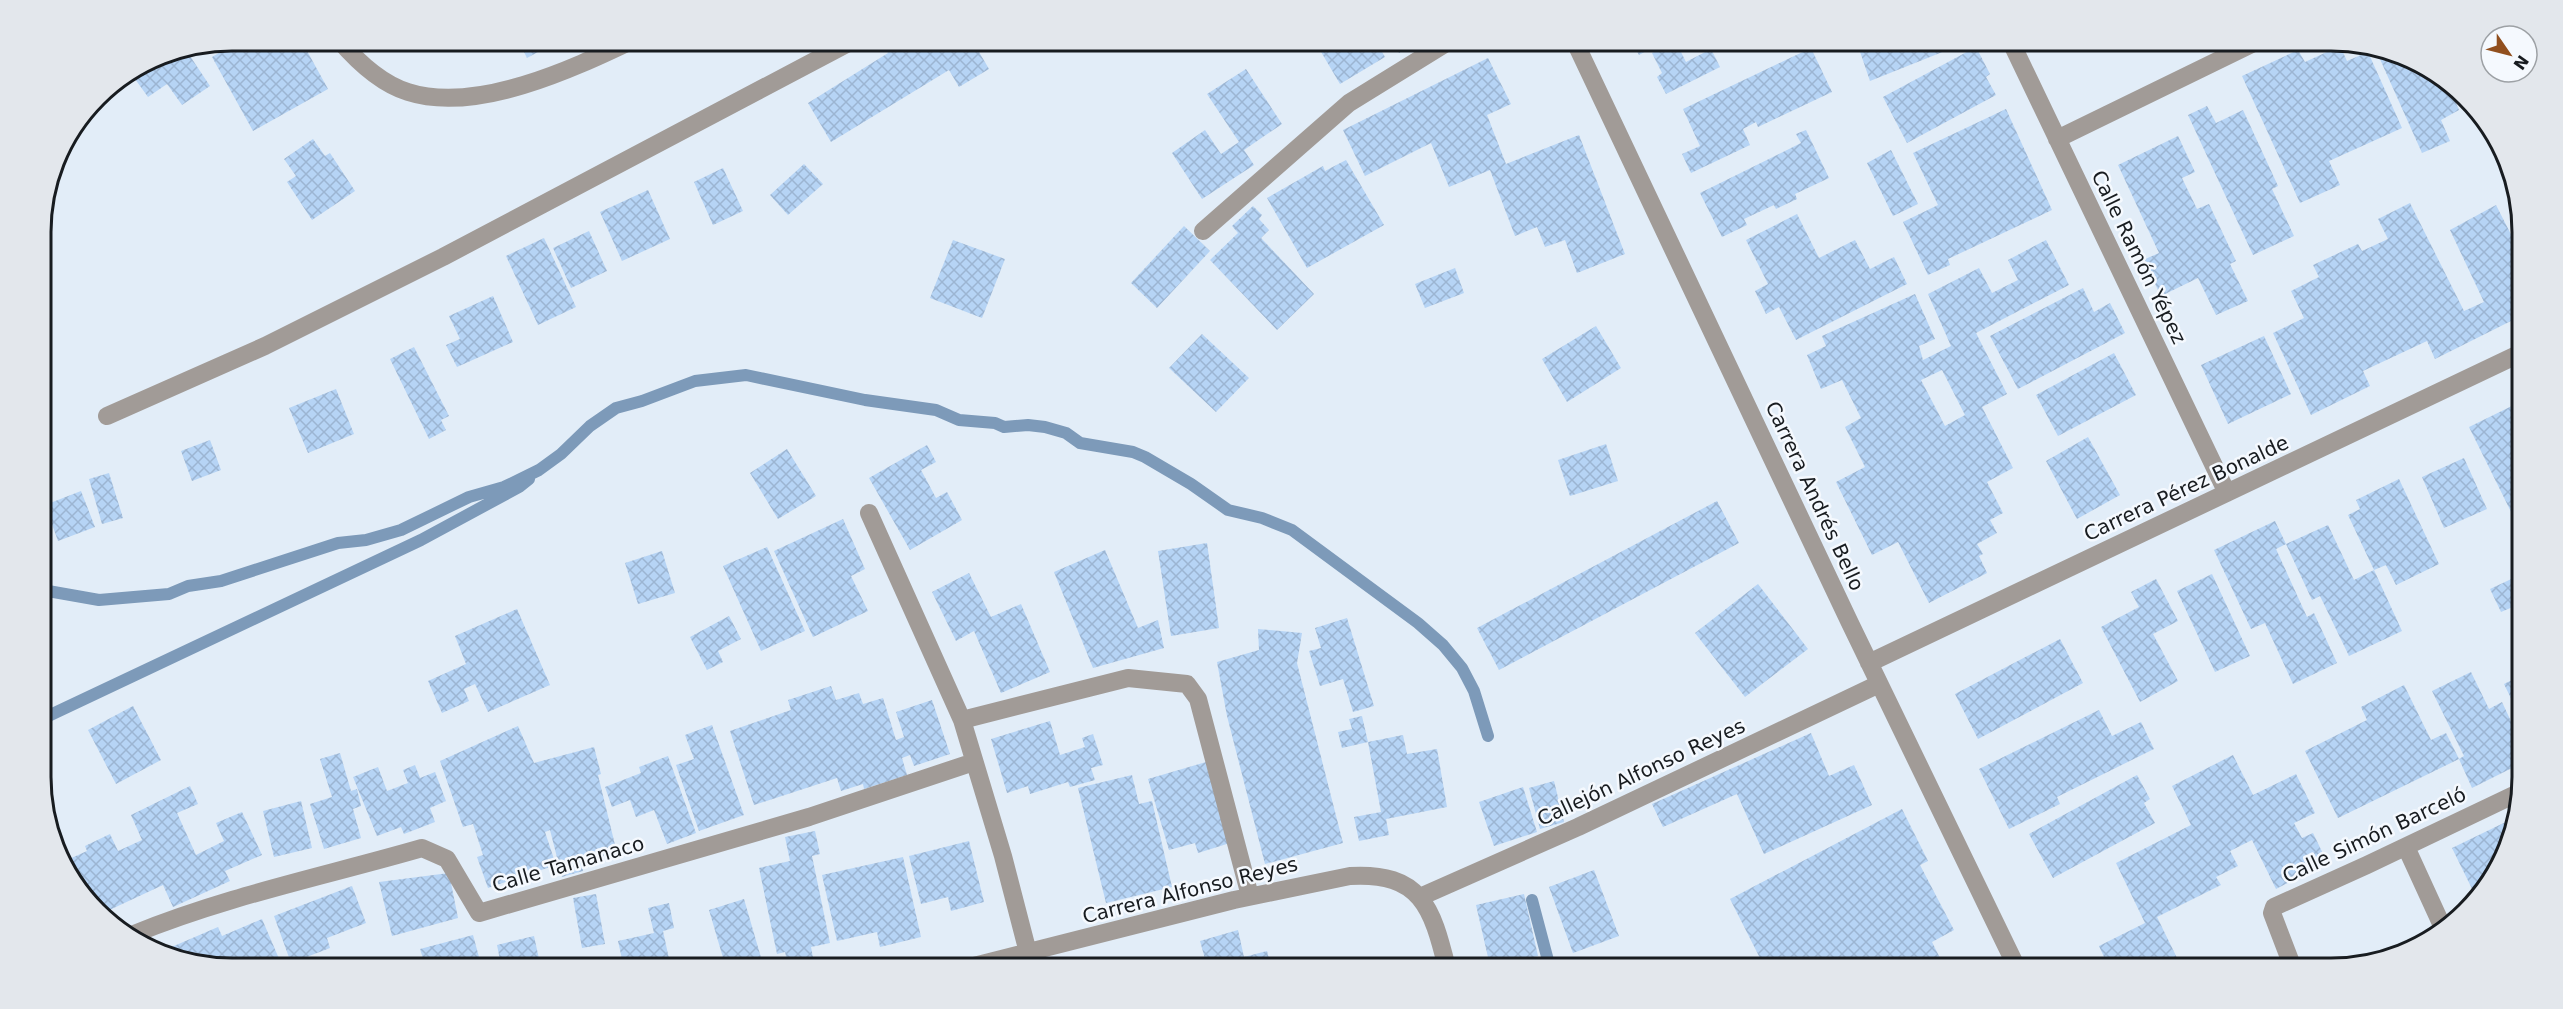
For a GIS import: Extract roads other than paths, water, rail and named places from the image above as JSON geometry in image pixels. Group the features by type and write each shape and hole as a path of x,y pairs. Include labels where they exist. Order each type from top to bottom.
{"street":[{"path":"351,51 384,81 408,92 443,97 485,93 538,81 608,51"},
{"path":"107,416 265,346 443,257 833,51"},
{"path":"1203,231 1312,132 1349,103 1433,51"},
{"name":"Carrera Andrés Bello","path":"1579,51 1879,684 2013,958"},
{"name":"Calle Ramón Yépez","path":"2015,51 2227,494"},
{"path":"2057,139 2237,51"},
{"name":"Carrera Pérez Bonalde","path":"1869,663 2512,357"},
{"path":"868,513 962,720 1003,856 1029,958"},
{"path":"962,720 1128,678 1187,684 1198,699 1250,896"},
{"name":"Callejón Alfonso Reyes","path":"1420,897 1578,827 1879,684"},
{"name":"Calle Tamanaco","path":"140,932 183,914 252,893 422,849 447,859 478,913 809,817 974,762"},
{"name":"Calle Simón Barceló","path":"2289,958 2272,913 2274,907 2511,796"},
{"path":"2406,847 2441,921"},
{"name":"Carrera Alfonso Reyes","path":"1040,958 1250,896 1350,876 1369,875 1390,878 1406,885 1420,897"},
{"path":"1420,897 1430,913 1444,958"}],"waterway":[{"path":"51,592 99,600 169,594 188,586 221,581 338,543 366,540 401,530 469,497 504,487 539,470 561,454 590,426 616,408 695,381 746,375 865,400 936,410 959,420 995,423 1004,427 1028,425 1045,427 1066,433 1080,443 1133,452 1145,457 1191,484 1228,510 1262,518 1292,530 1418,623 1443,645 1462,668 1474,691 1488,736"},
{"path":"51,715 421,540 519,487 529,479"},
{"path":"1532,900 1547,958"}]}
